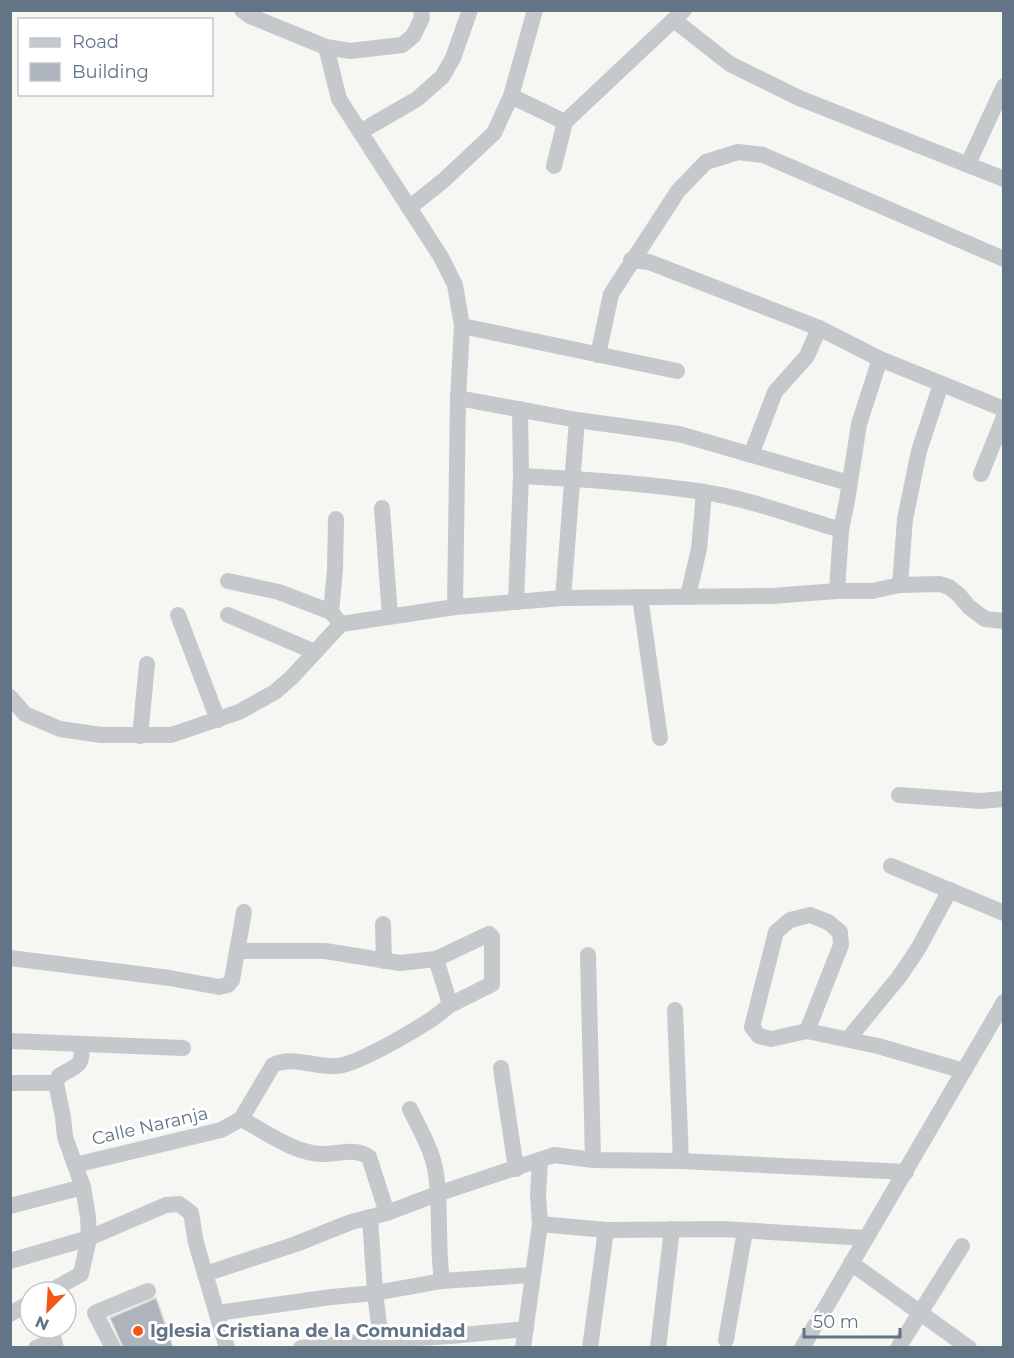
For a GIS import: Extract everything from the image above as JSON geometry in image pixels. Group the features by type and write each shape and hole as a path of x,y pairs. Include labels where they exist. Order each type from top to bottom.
{"street":[{"path":"242,10 250,16 326,47 350,51 402,45 413,36 422,18 421,10"},
{"path":"360,132 417,99 442,77 453,58 470,10"},
{"path":"409,208 444,180 494,133 511,96 535,10"},
{"path":"554,166 565,122 679,15 730,64 759,79 799,98 1004,179"},
{"path":"326,47 339,99 441,257 455,285 462,326 458,398 455,607"},
{"path":"968,164 1004,86"},
{"path":"511,96 565,122"},
{"path":"598,355 610,294 678,191 706,162 738,152 763,155 1004,259"},
{"path":"632,260 650,262 819,328 879,360 1004,409"},
{"path":"462,326 677,371"},
{"path":"751,455 775,392 807,356 819,328"},
{"path":"837,591 841,530 859,424 879,360"},
{"path":"900,585 905,519 919,451 941,384"},
{"path":"458,398 577,420 679,434 849,483"},
{"path":"516,602 521,476 520,409"},
{"path":"981,474 1004,417"},
{"path":"563,598 577,420"},
{"path":"521,476 704,492 741,500 841,530"},
{"path":"688,596 699,549 704,492"},
{"path":"382,508 390,616"},
{"path":"10,697 25,714 60,729 100,735 171,735 239,712 275,692 315,652 336,618 336,519"},
{"path":"228,581 279,592 336,618 390,616 455,607 563,598 772,596 872,591 900,585 940,584 949,587 985,619 1004,621"},
{"path":"640,597 660,738"},
{"path":"178,615 218,720"},
{"path":"228,615 315,652"},
{"path":"140,736 147,664"},
{"path":"899,795 980,801 1004,799"},
{"path":"891,866 1004,913"},
{"path":"849,1038 899,977 918,949 950,890"},
{"path":"10,958 170,978 219,987 228,985 232,980 244,912"},
{"path":"807,1031 841,945 840,932 828,922 810,915 790,920 776,932 752,1027 759,1036 771,1039 807,1031 849,1038 964,1071"},
{"path":"383,924 384,961"},
{"path":"237,951 325,951 400,963 436,959 485,934 492,937 492,984 448,1006 444,1011 391,1044 339,1066 282,1060 273,1065 241,1119 298,1149 322,1154 355,1151 363,1153 369,1157 387,1213"},
{"path":"588,955 593,1160"},
{"path":"436,959 449,1000 448,1006"},
{"path":"802,1347 1004,1002"},
{"path":"675,1010 681,1161"},
{"path":"10,1041 183,1048"},
{"path":"75,1165 64,1137 63,1117 56,1083 59,1076 81,1063 81,1044"},
{"path":"501,1068 516,1169"},
{"path":"10,1083 56,1083"},
{"path":"410,1109 429,1147 436,1174 439,1261 442,1281"},
{"name":"Calle Naranja","path":"70,1280 81,1274 89,1239 83,1187 75,1165 221,1130 241,1119"},
{"path":"205,1274 296,1244 351,1222 387,1213 554,1155 593,1160 681,1161 906,1172"},
{"path":"523,1347 540,1224 537,1195 540,1161"},
{"path":"10,1206 83,1187"},
{"path":"10,1261 89,1239 166,1205 179,1204 191,1213 196,1243 227,1347"},
{"path":"370,1217 381,1343"},
{"path":"540,1224 606,1230 745,1231 866,1238"},
{"path":"658,1347 672,1229"},
{"path":"590,1347 606,1230"},
{"path":"726,1340 745,1231"},
{"path":"898,1347 962,1246"},
{"path":"851,1263 969,1347"},
{"path":"217,1313 375,1293 442,1281 532,1275"},
{"path":"113,1347 95,1313 148,1291"},
{"path":"301,1347 451,1342 526,1329"},
{"path":"36,1347 55,1344"}],"building":[{"name":"Iglesia Cristiana de la Comunidad","path":"156,1298 173,1347 123,1347 110,1318"}],"place":[{"name":"Iglesia Cristiana de la Comunidad","path":"138,1331"}]}
